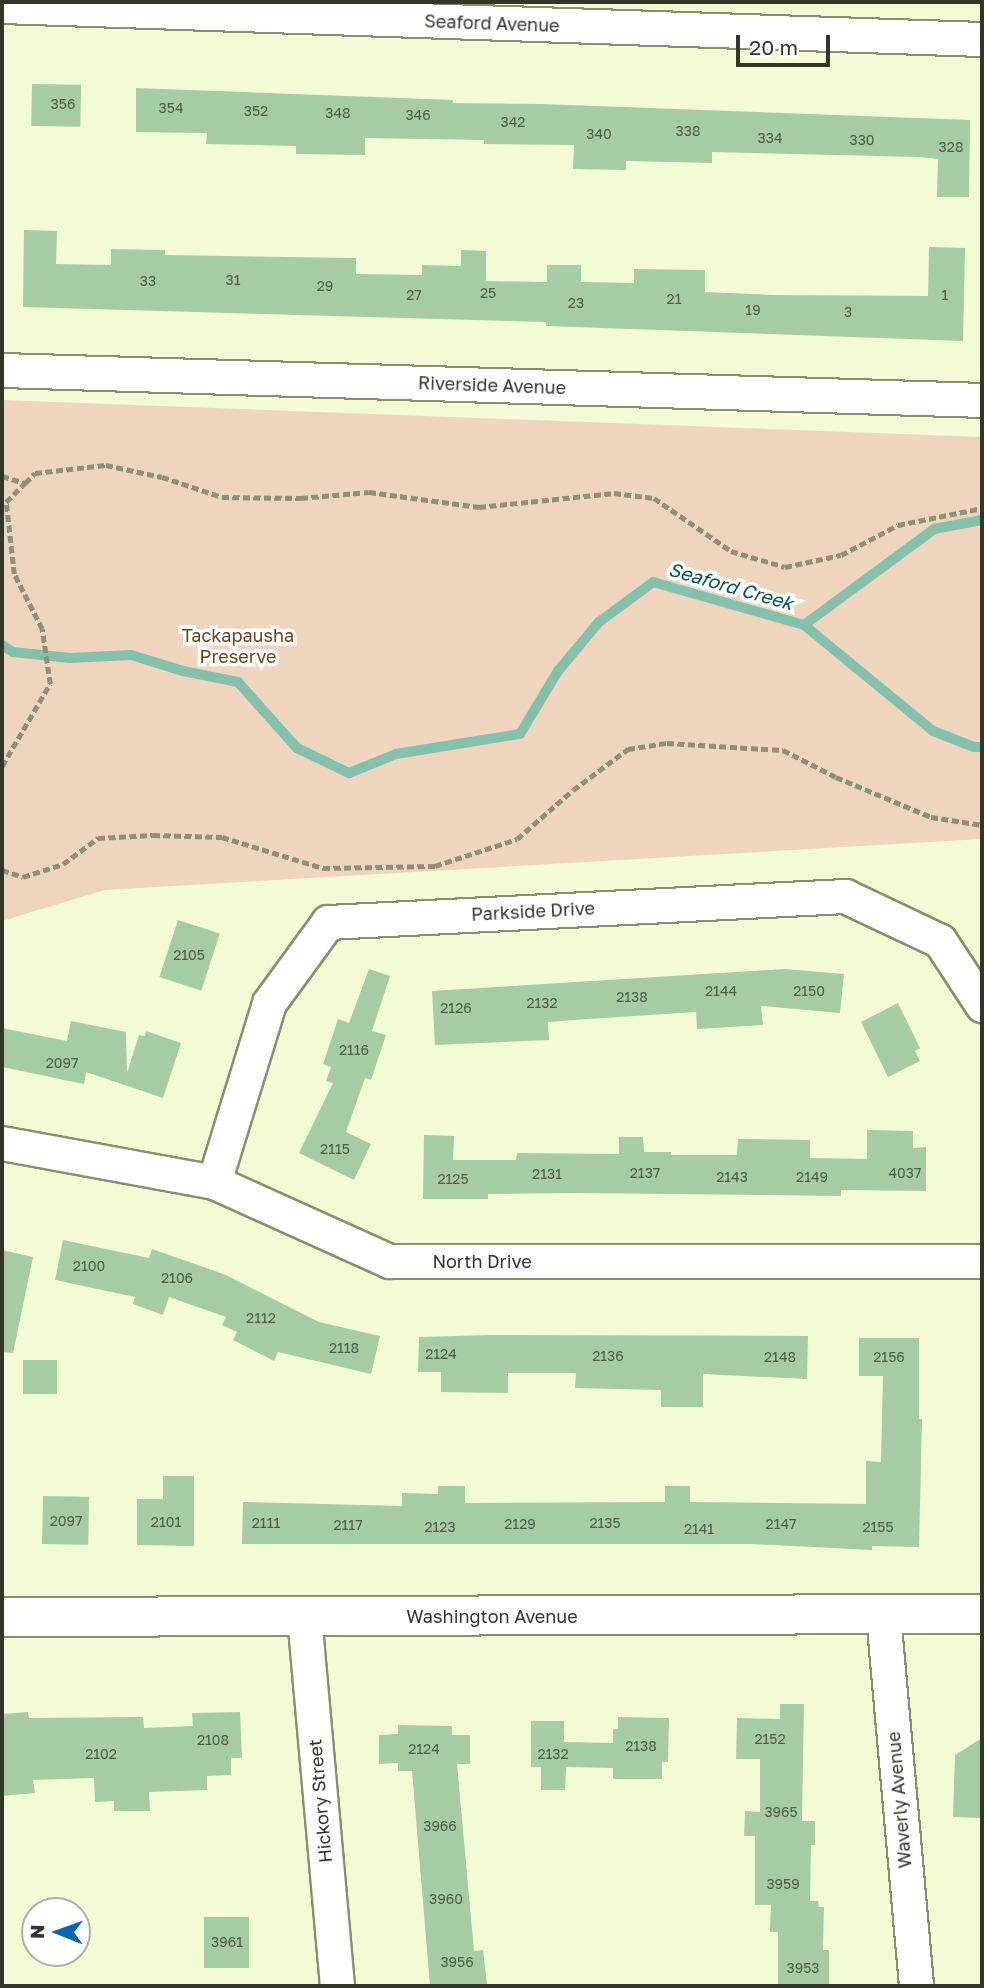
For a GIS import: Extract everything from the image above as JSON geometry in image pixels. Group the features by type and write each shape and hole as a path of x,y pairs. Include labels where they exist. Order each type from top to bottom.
{"street":[{"name":"Seaford Avenue","path":"2,6 691,16 982,40"},
{"name":"Riverside Avenue","path":"2,370 982,400"},
{"name":"Parkside Drive","path":"214,1182 269,1003 328,922 845,896 940,941 982,1005"},
{"name":"North Drive","path":"2,1143 214,1182 389,1261 982,1261"},
{"name":"Washington Avenue","path":"2,1617 982,1614"},
{"name":"Waverly Avenue","path":"883,1615 916,1986"},
{"name":"Hickory Street","path":"304,1616 337,1986"}],"path":[{"path":"2,766 50,684 42,629 14,574 6,502 35,473 106,465 162,477 222,497 301,498 369,492 479,507 614,493 654,498 731,551 785,567 841,555 898,525 982,508"},
{"path":"2,476 25,483"},
{"path":"2,870 23,877 62,864 98,838 153,835 222,837 324,868 435,866 517,839 573,790 628,749 667,743 783,750 836,778 931,817 982,825"}],"green space":[{"name":"Tackapausha Preserve","path":"2,400 982,437 982,839 105,890 2,921"}],"building":[{"path":"32,84 81,85 80,127 31,126"},
{"path":"136,88 453,100 453,103 970,120 969,197 937,197 938,159 919,157 712,152 712,163 626,161 626,170 573,169 574,145 365,138 365,155 296,154 296,146 206,144 207,133 136,132"},
{"path":"24,230 57,231 56,264 111,265 111,249 165,250 165,255 356,258 356,274 422,275 422,265 461,266 461,250 486,251 486,281 547,282 547,265 581,265 581,282 634,283 634,269 705,270 705,292 773,295 928,296 929,247 965,248 963,341 546,326 546,322 23,307"},
{"path":"178,920 220,934 201,991 159,977"},
{"path":"369,969 390,976 372,1031 386,1035 371,1080 365,1078 346,1132 371,1144 354,1180 299,1153 333,1083 326,1081 331,1067 323,1064 338,1019 349,1023"},
{"path":"785,969 844,974 840,1013 761,1006 763,1025 697,1029 696,1012 548,1022 549,1040 435,1045 432,991"},
{"path":"898,1003 920,1048 915,1051 920,1061 888,1077 861,1022"},
{"path":"71,1021 126,1032 127,1073 139,1035 145,1036 146,1031 181,1043 163,1098 86,1072 84,1084 2,1067 2,1028 67,1041"},
{"path":"867,1130 913,1131 913,1148 926,1147 926,1191 841,1190 841,1196 488,1194 488,1199 423,1199 424,1135 454,1136 453,1160 516,1160 517,1153 619,1154 619,1137 643,1137 644,1152 671,1152 671,1155 737,1155 738,1139 810,1140 810,1158 867,1159"},
{"path":"63,1240 149,1258 152,1249 226,1275 319,1322 380,1336 371,1374 278,1352 274,1361 233,1340 237,1332 222,1325 226,1317 169,1297 163,1315 133,1304 135,1297 55,1280"},
{"path":"2,1250 33,1257 13,1353 2,1352"},
{"path":"808,1336 807,1379 703,1374 703,1407 661,1407 661,1390 575,1388 576,1373 508,1373 508,1393 441,1392 441,1372 418,1372 419,1337"},
{"path":"859,1338 919,1338 919,1419 922,1419 919,1547 872,1546 872,1550 753,1544 242,1544 243,1502 402,1506 402,1493 438,1494 438,1486 465,1486 465,1503 665,1502 665,1486 690,1486 690,1502 866,1504 866,1461 881,1462 883,1376 859,1376"},
{"path":"23,1360 57,1360 57,1394 23,1394"},
{"path":"163,1476 194,1476 194,1546 137,1545 137,1499 163,1499"},
{"path":"43,1496 89,1497 88,1545 42,1544"},
{"path":"780,1704 804,1704 802,1821 815,1821 815,1845 811,1845 810,1901 818,1901 819,1907 824,1907 823,1950 829,1950 829,1986 778,1986 778,1932 770,1932 771,1905 755,1905 755,1836 744,1836 745,1811 760,1812 760,1759 736,1759 737,1718 780,1719"},
{"path":"28,1712 29,1718 143,1717 144,1728 193,1726 192,1713 240,1712 242,1758 231,1758 231,1775 207,1776 207,1790 149,1792 150,1811 114,1811 114,1801 95,1802 94,1778 33,1780 35,1793 2,1796 2,1714"},
{"path":"618,1717 669,1718 668,1762 662,1762 662,1779 613,1779 613,1768 566,1767 565,1790 541,1790 541,1767 531,1767 531,1721 564,1721 564,1742 613,1743 613,1729 618,1729"},
{"path":"398,1725 452,1726 452,1735 470,1735 470,1764 457,1764 474,1951 483,1950 487,1984 430,1986 412,1771 398,1771 398,1763 379,1764 379,1735 398,1734"},
{"path":"982,1738 982,1818 953,1817 955,1755"},
{"path":"204,1917 249,1917 249,1968 204,1968"}],"waterway":[{"path":"804,625 934,529 982,520"},
{"name":"Seaford Creek","path":"2,645 13,652 70,658 131,655 183,671 238,682 297,748 349,773 396,754 520,734 558,671 599,622 653,582 804,625 933,731 974,747 982,747"}]}
